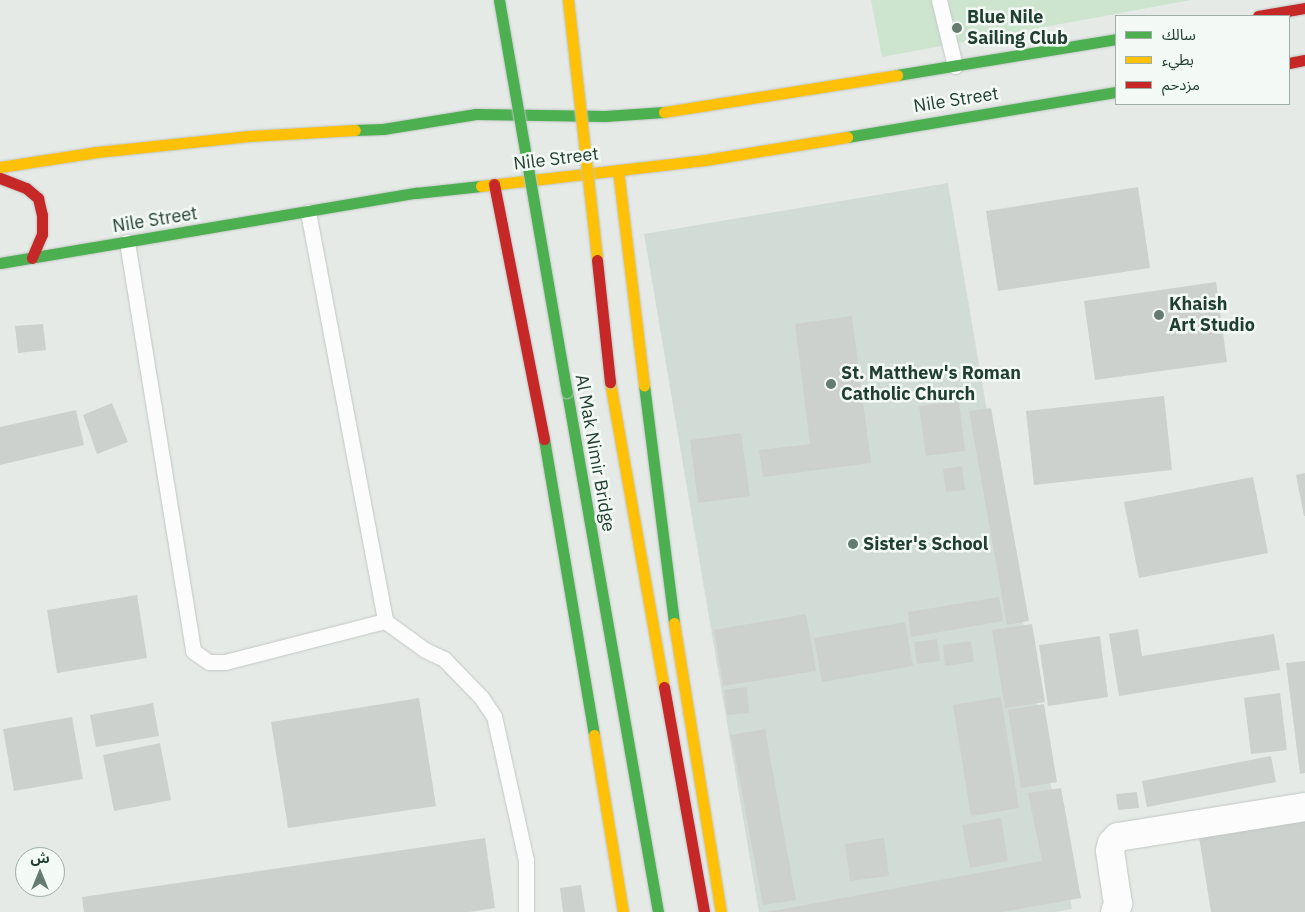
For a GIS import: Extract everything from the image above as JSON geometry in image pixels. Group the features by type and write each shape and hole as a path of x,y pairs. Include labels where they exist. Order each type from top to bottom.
{"main road":[{"name":"Al Mak Nimir Bridge","path":"500,0 658,912"},
{"name":"Al Mak Nimir Bridge","path":"568,0 610,382 704,912"},
{"path":"1264,15 1305,8"},
{"name":"Nile Street","path":"0,167 97,152 249,136 383,129 476,114 605,116 685,110 1115,39"},
{"path":"1290,63 1305,60"},
{"name":"Nile Street","path":"0,263 416,193 705,160 1115,92"},
{"path":"618,170 671,601 721,912"},
{"path":"0,178 26,188 38,198 42,215 42,234 32,258"},
{"path":"494,184 557,508 623,912"}],"street":[{"path":"1115,912 1118,904 1110,851 1112,843 1118,837 1305,807"}],"lane":[{"path":"940,0 955,66"},
{"path":"308,212 385,621 425,650 444,659 481,697 494,716 526,860 526,912"},
{"path":"127,242 193,651 209,662 225,662 385,621"}],"shaded area":[{"name":"Sister's School","path":"948,183 1072,909 1055,912 759,912 644,234"}],"green space":[{"name":"Blue Nile Sailing Club","path":"871,0 1191,0 882,57"}],"building":[{"path":"1138,187 1150,268 998,291 986,211"},
{"path":"1216,282 1227,362 1095,380 1084,301"},
{"name":"St. Matthew's Roman Catholic Church","path":"852,316 871,463 763,477 759,450 810,444 795,324"},
{"path":"43,324 46,350 18,353 15,326"},
{"path":"1164,396 1172,470 1034,485 1026,411"},
{"path":"959,401 965,451 926,456 919,406"},
{"path":"112,403 128,442 97,454 83,415"},
{"path":"991,408 1029,621 1007,625 969,411"},
{"path":"76,410 84,445 0,465 0,427"},
{"path":"741,433 750,496 698,503 690,440"},
{"path":"962,466 965,490 946,492 943,469"},
{"path":"1305,473 1305,516 1304,516 1296,475"},
{"path":"1253,477 1268,553 1139,578 1124,502"},
{"path":"137,595 147,658 57,673 47,610"},
{"path":"999,597 1003,621 911,637 908,612"},
{"path":"806,614 816,671 723,686 714,630"},
{"path":"905,622 913,666 822,682 814,638"},
{"path":"1032,624 1045,702 1005,708 992,630"},
{"path":"1138,629 1142,656 1274,634 1280,670 1119,696 1109,634"},
{"path":"1100,636 1108,697 1048,706 1039,645"},
{"path":"937,639 940,661 917,664 914,642"},
{"path":"971,641 974,662 945,666 943,645"},
{"path":"1305,661 1305,773 1300,774 1286,663"},
{"path":"747,687 749,713 727,715 724,690"},
{"path":"1280,693 1287,750 1251,754 1244,698"},
{"path":"1001,697 1019,808 971,816 953,705"},
{"path":"419,698 436,806 288,828 271,722"},
{"path":"153,703 159,736 96,747 90,715"},
{"path":"1044,704 1057,782 1021,788 1008,710"},
{"path":"72,717 83,779 14,791 3,729"},
{"path":"765,729 796,900 763,905 731,735"},
{"path":"160,743 171,800 114,811 103,755"},
{"path":"1271,756 1276,782 1147,807 1142,781"},
{"path":"1061,788 1081,898 1002,912 767,912 1042,861 1028,793"},
{"path":"1137,792 1139,808 1118,810 1116,794"},
{"path":"1001,818 1008,861 970,868 962,825"},
{"path":"1305,821 1305,912 1211,912 1199,837"},
{"path":"485,838 495,908 469,912 84,912 82,897"},
{"path":"884,838 889,876 850,881 845,844"},
{"path":"581,885 585,912 563,912 560,888"}],"traffic: fast":[{"path":"499,0 567,392"},
{"path":"897,75 1115,39"},
{"path":"847,137 1115,92"},
{"path":"355,130 383,129 476,114 605,116 664,112"},
{"path":"0,263 416,193 481,186"},
{"path":"644,385 674,623"},
{"path":"567,392 658,912"},
{"path":"544,439 594,735"}],"traffic: slow":[{"path":"568,0 597,260"},
{"path":"664,112 897,75"},
{"path":"0,167 97,152 249,136 355,130"},
{"path":"481,186 705,160 847,137"},
{"path":"618,170 644,385"},
{"path":"610,382 664,687"},
{"path":"674,623 721,912"},
{"path":"594,735 623,912"}],"traffic: jam":[{"path":"1264,15 1305,8"},
{"path":"1290,63 1305,60"},
{"path":"0,178 26,188 38,198 42,215 42,234 32,258"},
{"path":"494,184 544,439"},
{"path":"597,260 610,382"},
{"path":"664,687 704,912"}],"place":[{"name":"Blue Nile Sailing Club","path":"957,28"},
{"name":"Khaish Art Studio","path":"1159,315"},
{"name":"St. Matthew's Roman Catholic Church","path":"831,384"},
{"name":"Sister's School","path":"853,544"}]}
